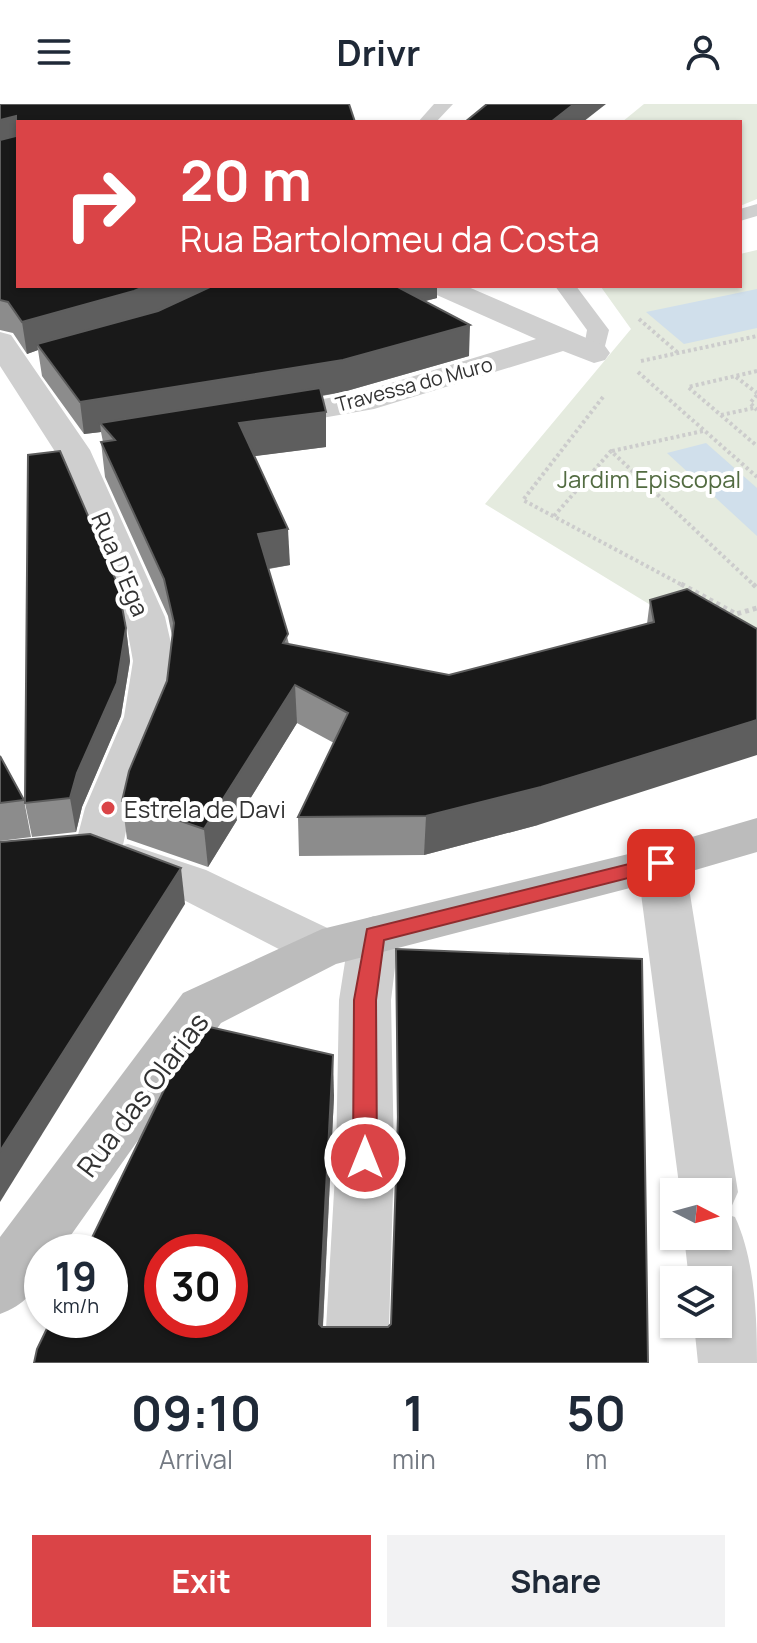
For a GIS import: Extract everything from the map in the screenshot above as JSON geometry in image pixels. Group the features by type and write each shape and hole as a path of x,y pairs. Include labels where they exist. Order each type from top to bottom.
{"main road":[{"name":"Rua das Olarias","path":"0,1286 202,1008 348,941 661,863 757,835"}],"street":[{"path":"446,288 579,347"},
{"name":"Travessa do Muro","path":"240,422 362,402 579,347"},
{"name":"Rua D'Ega","path":"16,363 88,447 145,617 154,661 146,717 108,808 77,852 189,882 348,941"},
{"path":"661,863 707,1178"},
{"path":"348,941 365,1000 365,1158 356,1363"},
{"path":"716,1250 730,1363"}],"lane":[{"path":"428,120 445,104"},
{"path":"566,288 598,330 579,347"}],"path":[{"path":"630,311 677,353"},
{"path":"757,336 629,364 757,477"},
{"path":"757,371 688,387 757,446"},
{"path":"721,415 755,409 750,400 757,394 735,376"},
{"path":"610,389 523,500 736,614 757,608"},
{"path":"554,516 611,451 704,430"},
{"path":"749,439 757,437"},
{"path":"611,451 757,588"},
{"path":"747,579 757,576"}],"green space":[{"path":"644,104 757,104 757,199 742,205 742,120 624,120"},
{"name":"Jardim Episcopal","path":"757,250 757,670 485,504 631,329 602,288 742,288 742,254"}],"water":[{"path":"757,289 757,328 684,344 646,312"},
{"path":"706,443 757,488 757,536 667,453"}],"building":[{"path":"0,104 349,104 354,120 16,120 16,116 0,120"},
{"path":"487,104 574,104 554,120 467,120"},
{"path":"16,136 16,288 141,288 22,322 8,302 0,300 0,140"},
{"path":"208,288 400,288 470,325 343,360 80,402 37,344 158,311"},
{"path":"320,388 326,412 239,423 288,529 258,534 288,634 283,643 449,675 654,622 650,600 687,589 757,629 757,720 541,787 426,816 298,817 348,713 295,685 204,829 122,801 129,771 167,681 174,623 164,579 101,442 115,440 100,423"},
{"path":"60,451 118,585 126,628 117,683 77,773 70,798 25,803 28,455"},
{"path":"0,756 24,800 0,803"},
{"path":"90,834 181,868 0,1151 0,842"},
{"path":"396,949 642,959 648,1363 34,1363 42,1338 128,1338 128,1234 94,1234 196,1024 333,1055 319,1324 322,1327 388,1327 391,1324 398,1117"}],"place":[{"name":"Estrela de Davi","path":"108,808"}],"route":[{"path":"365,1158 365,1000 374,935 661,863"}]}
